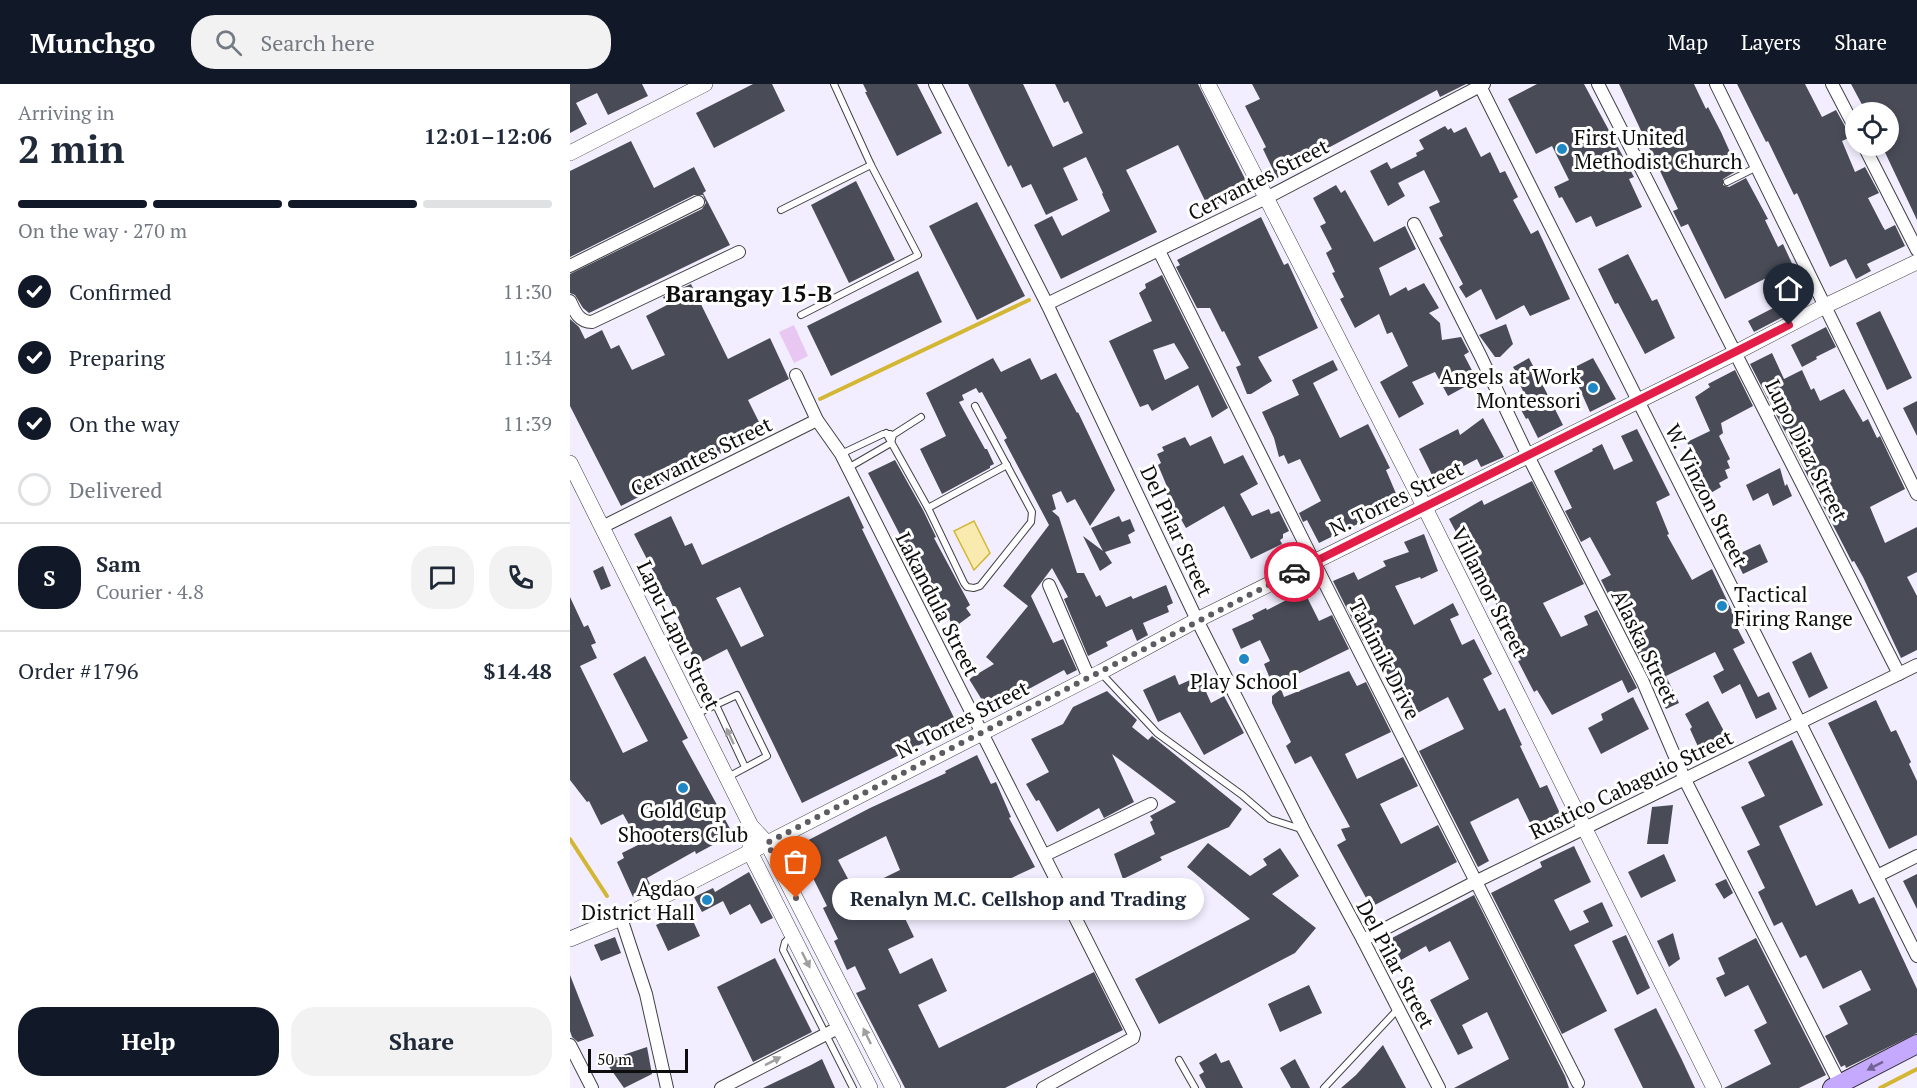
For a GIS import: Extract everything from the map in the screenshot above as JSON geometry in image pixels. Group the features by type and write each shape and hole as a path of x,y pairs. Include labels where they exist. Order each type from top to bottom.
{"main road":[{"path":"1836,1086 1917,1044"}],"street":[{"path":"570,153 705,84"},
{"name":"Del Pilar Street","path":"935,84 1047,304 1197,620 1303,830 1439,1088"},
{"name":"Villamor Street","path":"1208,84 1425,508 1714,1088"},
{"name":"Lupo Diaz Street","path":"1598,84 1899,674"},
{"path":"1716,84 1917,494"},
{"path":"1832,84 1845,109"},
{"name":"Cervantes Street","path":"1047,304 1266,198 1481,85"},
{"name":"W. Vinzon Street","path":"1481,85 1637,401 1917,956"},
{"path":"1869,156 1917,250"},
{"path":"570,266 698,202"},
{"name":"Alaska Street","path":"1414,224 1643,682 1685,780 1836,1086"},
{"name":"Tahimik Drive","path":"1159,251 1578,1083"},
{"path":"570,301 580,318 585,322 592,322 739,252"},
{"name":"N. Torres Street","path":"570,939 621,918 1095,675 1197,620 1917,262"},
{"name":"Lakandula Street","path":"796,375 817,420 841,454 1134,1034 1133,1038 1043,1088"},
{"name":"Cervantes Street","path":"602,527 817,420"},
{"name":"Lapu-Lapu Street","path":"570,462 751,826 767,843 893,1088"},
{"path":"1049,585 1095,675"},
{"name":"Rustico Cabaguio Street","path":"1363,940 1477,881 1917,665"},
{"path":"1045,855 1151,804"},
{"name":"Lapu-Lapu Street","path":"751,826 750,852 792,934 833,1031 870,1088"},
{"path":"1877,876 1917,856"},
{"path":"621,918 646,994 668,1088"},
{"path":"721,1088 833,1031"},
{"path":"570,1046 592,1088"}],"lane":[{"path":"801,315 918,255 871,165 835,84"},
{"path":"781,210 871,165"},
{"path":"1727,182 1757,167"},
{"path":"889,434 891,443 928,508 964,583 967,587 974,588 980,586 1033,518 1032,512 975,406"},
{"path":"841,454 889,434 921,417"},
{"path":"848,468 891,443"},
{"path":"928,508 1006,465"},
{"path":"1095,675 1156,732 1242,795 1270,819 1303,830"},
{"path":"695,714 737,695 767,756 727,777"},
{"path":"716,705 745,767"},
{"path":"1324,1088 1398,1009"},
{"path":"833,1031 853,1088"},
{"path":"1179,1060 1195,1088"}],"shaded area":[{"path":"794,325 808,356 794,363 779,332"},
{"path":"974,521 990,553 974,570 954,531"}],"building":[{"path":"570,84 642,84 648,96 608,115 597,93 576,103 587,124 570,133"},
{"path":"753,84 772,84 785,111 714,148 696,113"},
{"path":"863,84 917,84 942,133 897,156"},
{"path":"968,84 1023,84 1053,147 1083,133 1068,101 1064,103 1055,84 1198,84 1249,187 1209,209 1178,145 1126,170 1157,232 1061,279 1034,225 1052,216 1062,236 1110,211 1086,157 1063,168 1078,200 1046,215 1031,184 1022,188 1011,165 1008,167"},
{"path":"1252,84 1466,84 1440,97 1437,90 1277,178 1263,149 1266,147 1245,106 1260,99"},
{"path":"1537,84 1584,84 1634,177 1629,179 1642,207 1596,227 1591,216 1576,223 1554,187 1569,180 1552,146 1536,154 1508,99"},
{"path":"1619,84 1694,84 1721,132 1738,170 1723,179 1723,185 1729,187 1746,178 1768,219 1765,220 1778,247 1783,244 1801,283 1797,284 1808,304 1754,332 1748,321 1785,302 1772,275 1725,299 1688,224 1681,227 1673,211 1678,209"},
{"path":"1737,84 1805,84 1822,117 1836,110 1845,126 1845,140 1842,141 1845,156 1848,156 1855,172 1865,167 1879,193 1868,198 1885,230 1895,225 1905,246 1867,264 1871,271 1856,279 1846,259 1830,267 1797,193 1794,195 1768,141 1766,142"},
{"path":"1851,84 1917,84 1917,220 1887,156 1899,156 1899,102 1861,102"},
{"path":"1445,126 1448,130 1451,128 1454,133 1466,127 1481,157 1490,152 1500,173 1505,171 1518,197 1513,200 1531,234 1538,230 1570,299 1530,316 1524,305 1496,320 1481,289 1466,298 1459,287 1463,284 1439,238 1443,236 1429,207 1440,202 1424,170 1398,183 1405,196 1388,206 1370,171 1387,162 1391,169 1417,156 1416,153 1424,149 1419,140"},
{"path":"631,141 654,188 694,167 706,191 703,193 730,245 589,313 575,295 570,293 570,274 702,209 706,203 703,195 694,195 570,257 570,171"},
{"path":"856,181 895,260 849,283 811,205"},
{"path":"1336,185 1341,193 1345,190 1374,242 1405,226 1416,249 1379,268 1390,296 1406,287 1408,291 1424,283 1439,308 1429,313 1440,323 1442,340 1461,337 1469,352 1464,355 1477,380 1448,396 1435,372 1412,382 1424,404 1399,418 1380,382 1408,366 1392,332 1387,334 1379,314 1355,328 1340,299 1344,297 1332,273 1335,272 1326,253 1332,249 1320,226 1326,223 1313,198"},
{"path":"977,202 1025,296 977,320 929,226"},
{"path":"1261,217 1284,265 1288,263 1318,328 1258,357 1272,381 1251,394 1247,394 1236,367 1241,365 1224,331 1222,332 1210,308 1197,308 1176,267 1180,265 1177,260"},
{"path":"1628,254 1652,301 1657,299 1675,338 1645,354 1618,303 1615,304 1598,269"},
{"path":"918,271 942,322 831,376 807,326"},
{"path":"1162,275 1228,408 1212,418 1198,385 1152,411 1148,404 1140,407 1109,341 1152,321 1139,293 1146,288 1145,284","holes":["1174,343 1189,368 1165,380 1153,350"]},
{"path":"691,284 728,359 770,338 789,379 748,400 764,432 651,488 652,490 621,506 570,406 570,319 579,327 585,339 602,330 611,349 619,345 632,370 665,355 646,316 667,305 663,297"},
{"path":"1880,311 1912,378 1887,390 1856,323"},
{"path":"1506,324 1513,344 1500,357 1495,357 1479,335"},
{"path":"1826,327 1836,347 1802,367 1791,345"},
{"path":"1772,353 1784,379 1802,370 1811,390 1814,388 1820,401 1844,389 1863,422 1868,419 1877,438 1880,436 1905,489 1870,507 1885,543 1917,527 1917,572 1907,577 1917,596 1917,650 1901,658 1863,577 1854,561 1852,562 1750,364"},
{"path":"993,358 1001,372 1030,358 1041,380 1056,373 1078,412 1115,490 1090,526 1075,499 1067,503 1061,491 1052,495 1056,509 1052,511 1059,517 1077,573 1084,573 1096,597 1100,595 1106,607 1166,585 1173,603 1167,606 1169,612 1143,623 1148,635 1137,641 1132,629 1106,642 1108,646 1088,656 1064,599 1068,597 1052,568 1031,596 1053,643 1063,639 1077,670 1067,675 1064,670 1025,691 1022,685 987,708 969,679 994,664 986,657 1028,606 1003,586 1049,525 1004,440 1007,438 982,392 979,393 976,388 962,395 964,400 959,402 994,464 942,494 920,449 946,436 926,393"},
{"path":"1529,358 1563,425 1538,438 1519,406 1528,401 1517,379 1520,378 1513,367"},
{"path":"1593,358 1616,399 1590,412 1571,369"},
{"path":"1333,360 1338,370 1313,383 1340,438 1368,424 1390,468 1386,470 1400,503 1319,543 1307,520 1303,522 1299,513 1321,501 1300,459 1288,464 1284,455 1279,457 1274,438 1262,412 1299,395 1292,380"},
{"path":"1735,370 1753,406 1721,423 1723,433 1719,436 1730,459 1727,461 1730,468 1725,470 1728,478 1719,483 1721,487 1709,494 1687,442 1710,431 1695,397 1710,387 1708,384"},
{"path":"1917,401 1917,436 1903,408"},
{"path":"1483,418 1504,457 1481,467 1477,459 1435,481 1419,449 1458,429 1460,435"},
{"path":"1637,429 1670,495 1656,502 1669,534 1667,535 1692,580 1712,569 1745,643 1733,649 1758,697 1769,692 1777,709 1756,719 1740,684 1722,694 1713,676 1724,670 1715,652 1666,676 1679,703 1666,709 1601,580 1611,575 1590,537 1581,542 1565,511 1572,508 1554,471 1602,444 1614,470 1633,461 1621,436"},
{"path":"1211,436 1224,464 1243,455 1258,484 1240,494 1252,516 1269,509 1271,514 1279,511 1289,531 1283,534 1280,540 1282,544 1251,559 1224,506 1186,528 1165,491 1168,489 1158,465 1161,463 1157,454 1164,451 1162,447 1185,437 1190,446"},
{"path":"895,460 923,510 936,537 934,538 970,605 966,608 971,615 959,624 951,625 949,616 943,618 868,473"},
{"path":"1780,468 1785,486 1787,484 1792,496 1773,506 1768,493 1753,501 1746,485"},
{"path":"1532,481 1584,584 1543,603 1561,637 1588,625 1584,616 1597,610 1637,688 1628,693 1622,680 1552,715 1537,690 1534,692 1518,661 1521,660 1499,619 1502,617 1488,587 1449,519 1482,500 1484,505"},
{"path":"849,496 864,528 862,529 958,726 802,803 727,649 696,665 668,596 634,534 671,516 685,546 692,543 702,565","holes":["740,587 764,636 741,647 716,598"]},
{"path":"1119,516 1122,522 1130,519 1135,531 1128,535 1131,543 1105,552 1112,563 1100,571 1083,536 1103,551 1091,528"},
{"path":"1424,534 1438,571 1421,579 1420,577 1395,586 1414,625 1453,603 1459,615 1450,619 1462,645 1474,639 1492,674 1483,679 1499,711 1505,708 1540,788 1547,785 1563,820 1535,833 1518,798 1470,822 1489,861 1478,867 1419,751 1464,729 1448,697 1408,718 1373,643 1368,645 1366,640 1363,641 1333,581 1354,572 1358,580 1386,566 1383,561 1409,552 1404,542"},
{"path":"1760,544 1768,562 1743,574 1734,556"},
{"path":"603,566 611,586 601,590 593,571"},
{"path":"1304,591 1319,621 1332,615 1349,649 1273,686 1264,664 1270,661 1260,640 1241,649 1232,629 1254,619 1252,615"},
{"path":"570,597 584,627 588,625 596,643 591,645 597,658 580,666 623,753 648,741 613,674 645,656 688,738 682,741 733,834 696,854 695,851 647,878 652,888 633,897 617,862 624,858 622,853 640,844 623,814 601,825 589,801 587,802 570,780"},
{"path":"1811,652 1828,688 1809,698 1792,662"},
{"path":"1349,671 1357,686 1366,682 1391,732 1345,754 1357,779 1403,757 1418,786 1380,804 1401,844 1438,825 1457,862 1371,907 1337,845 1346,840 1341,829 1350,827 1311,756 1295,764 1286,746 1291,742 1272,703 1272,696 1281,689 1284,697"},
{"path":"1175,675 1179,685 1199,676 1211,703 1224,696 1244,733 1204,755 1180,712 1158,722 1143,690"},
{"path":"1107,691 1137,720 1132,727 1148,740 1152,736 1242,809 1229,827 1160,857 1162,860 1123,879 1114,854 1155,834 1150,822 1153,820 1150,816 1176,802 1112,754 1134,802 1104,818 1099,808 1057,832 1039,800 1036,801 1026,784 1049,772 1031,739 1063,724 1073,707"},
{"path":"1633,697 1649,729 1601,754 1588,728 1603,720 1601,714"},
{"path":"1876,700 1891,732 1896,730 1917,781 1917,835 1889,849 1828,723"},
{"path":"1708,701 1726,735 1700,751 1685,714"},
{"path":"1792,740 1823,805 1779,826 1816,906 1852,889 1859,904 1874,897 1917,989 1917,1033 1846,1068 1845,1065 1841,1067 1825,1036 1848,1024 1839,1006 1871,990 1861,970 1823,989 1806,955 1800,958 1782,922 1774,926 1758,892 1765,888 1747,851 1760,845 1741,807 1765,796 1748,762"},
{"path":"977,755 991,784 996,782 1011,817 1009,818 1035,867 930,916 920,895 899,906 914,937 888,949 900,974 932,958 947,991 918,1005 939,1048 1094,972 1123,1030 1005,1088 905,1088 856,993 866,989 855,966 847,970 834,941 838,939 823,908 827,906 797,846 870,808 946,773 945,771","holes":["886,836 900,870 855,892 838,860"]},
{"path":"1673,805 1668,844 1647,844 1652,807"},
{"path":"1208,843 1250,876 1267,865 1263,859 1280,848 1299,876 1272,894 1316,928 1295,953 1159,1024 1135,979 1250,919 1187,867"},
{"path":"1574,846 1591,882 1554,900 1570,931 1589,922 1583,911 1602,902 1613,926 1574,945 1607,1011 1562,1034 1491,893 1542,867 1540,862"},
{"path":"1664,854 1676,881 1641,898 1628,872"},
{"path":"749,872 773,918 761,924 750,904 730,915 723,901 702,912 694,897 713,888 715,892"},
{"path":"1917,874 1917,909 1903,881"},
{"path":"1726,879 1733,893 1724,899 1715,884"},
{"path":"1474,895 1569,1088 1454,1088 1509,1059 1487,1012 1462,1025 1473,1048 1458,1055 1430,1000 1469,979 1450,941 1429,952 1426,946 1401,960 1390,939"},
{"path":"688,910 700,936 668,951 656,925"},
{"path":"1673,933 1680,959 1669,967 1657,941"},
{"path":"1626,935 1650,988 1637,995 1612,941"},
{"path":"615,937 621,953 601,961 594,945"},
{"path":"1756,938 1826,1075 1799,1088 1724,1088 1771,1064 1754,1030 1767,1023 1748,985 1725,997 1716,978 1725,974 1718,958"},
{"path":"775,958 812,1032 753,1062 717,987"},
{"path":"570,975 594,1036 578,1042 572,1037 570,1031"},
{"path":"1309,985 1322,1013 1280,1032 1268,1004"},
{"path":"1656,1008 1695,1088 1643,1088 1614,1029"},
{"path":"1383,1045 1406,1088 1341,1088 1356,1075"},
{"path":"647,1047 652,1074 624,1088 605,1061"},
{"path":"1216,1053 1221,1063 1229,1060 1243,1088 1206,1088 1199,1075 1204,1072 1199,1063"},
{"path":"822,1059 835,1088 763,1088 811,1065"},
{"path":"1295,1059 1310,1088 1291,1088 1280,1068"}],"waterway":[{"path":"820,399 1029,300"},
{"path":"570,839 607,896"},
{"path":"1880,1088 1917,1069"}],"way so far":[{"path":"796,898 767,843 1294,572"}],"place":[{"name":"First United Methodist Church","path":"1562,149"},
{"name":"Angels at Work Montessori","path":"1593,388"},
{"name":"Tactical Firing Range","path":"1722,606"},
{"name":"Play School","path":"1244,659"},
{"name":"Gold Cup Shooters Club","path":"683,788"},
{"name":"Renalyn M.C. Cellshop and Trading","path":"796,898"},
{"name":"Agdao District Hall","path":"707,900"}],"district":[{"name":"Barangay 15-B","path":"749,293"}],"route":[{"path":"1294,572 1789,325"}]}
